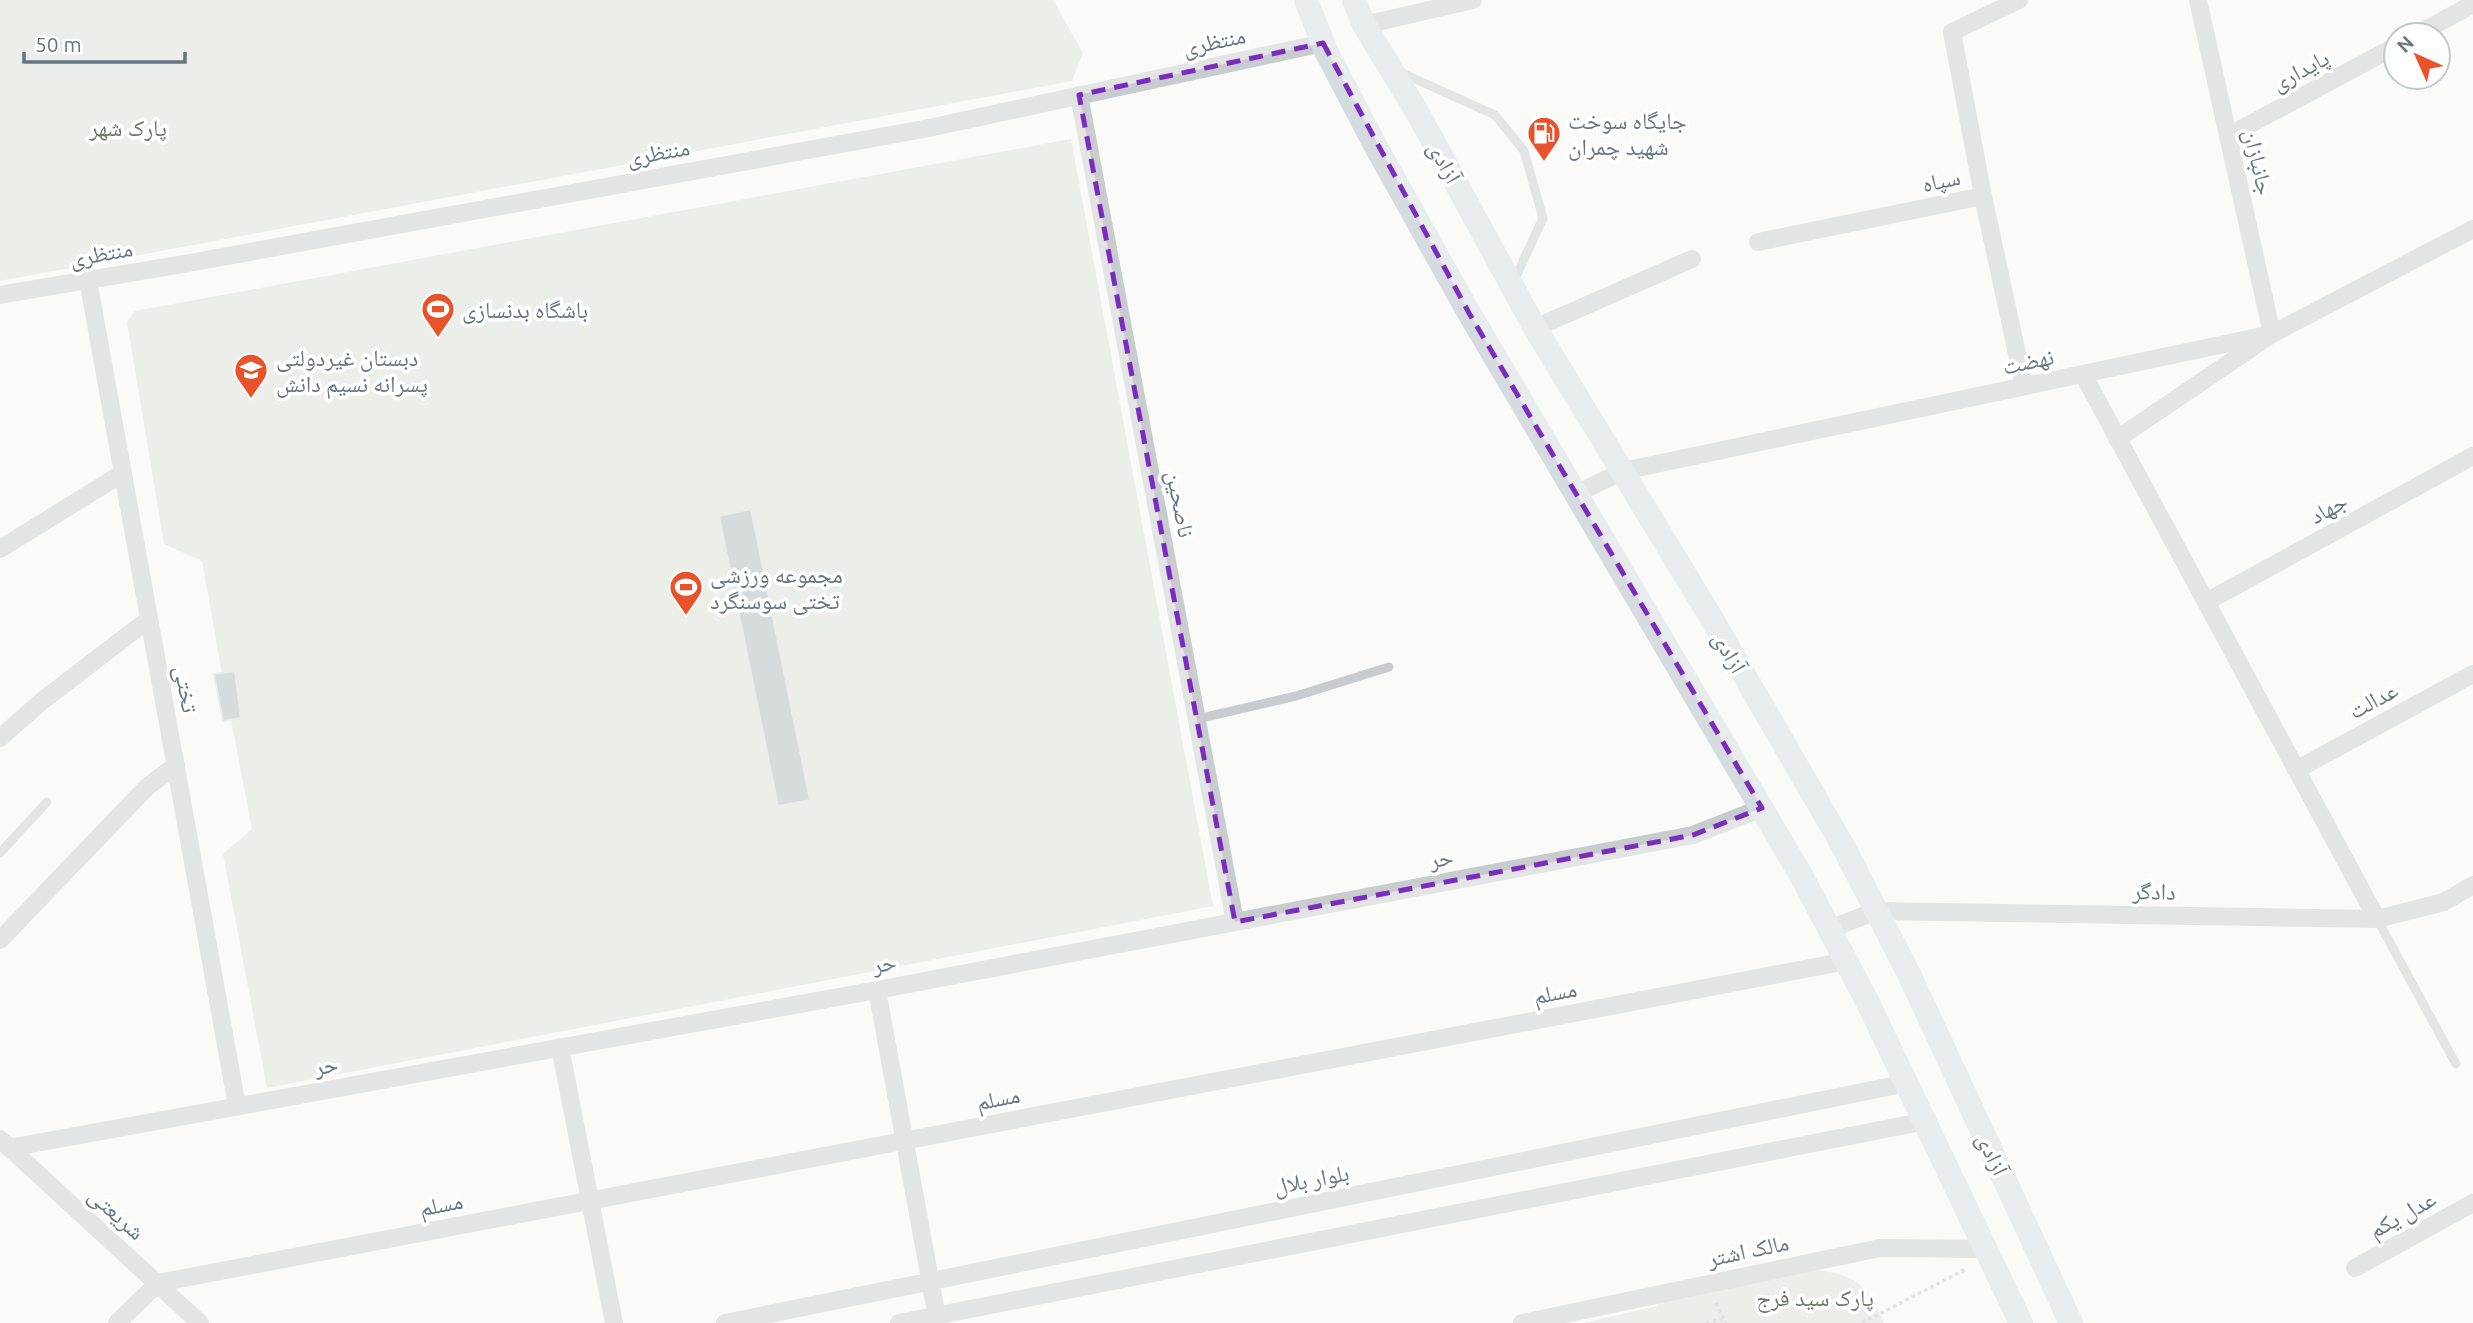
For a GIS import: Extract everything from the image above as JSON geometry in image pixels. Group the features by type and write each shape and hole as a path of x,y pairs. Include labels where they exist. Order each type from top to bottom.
{"main road":[{"name":"آزادی","path":"1306,0 1323,43 1375,145 1469,313 1762,808 1830,929 1926,1121 2017,1321"},
{"name":"آزادی","path":"1354,0 1364,25 1391,68 1535,328 1623,471 1836,834 1915,986 2071,1323"}],"street":[{"path":"1364,25 1473,0"},
{"path":"1983,196 1952,32 2019,0"},
{"name":"جانبازان","path":"2198,0 2272,334"},
{"path":"2442,21 2473,4"},
{"name":"منتظری","path":"0,295 915,130 1323,43"},
{"name":"پایداری","path":"2228,136 2382,54"},
{"name":"ناصحین","path":"1079,95 1235,922"},
{"name":"سپاه","path":"1758,242 1983,196 2024,386"},
{"name":"نهضت","path":"1576,494 1623,471 2272,334 2473,229"},
{"path":"1535,328 1692,259"},
{"name":"تختی","path":"88,280 237,1106"},
{"path":"2118,439 2272,334"},
{"path":"2082,374 2377,919"},
{"name":"جهاد","path":"2206,603 2473,456"},
{"path":"0,549 123,473"},
{"path":"3,731 149,619"},
{"name":"عدالت","path":"2296,770 2473,674"},
{"path":"0,940 147,787 176,765"},
{"name":"حر","path":"5,1144 237,1106 877,989 1693,835 1762,808"},
{"name":"دادگر","path":"1830,929 1876,911 2377,919 2444,902 2473,885"},
{"name":"مسلم","path":"158,1283 1847,961"},
{"path":"877,989 937,1319"},
{"path":"560,1047 614,1323"},
{"name":"بلوار بلال","path":"725,1323 1907,1083"},
{"path":"899,1323 937,1319 1926,1121"},
{"name":"شریعتی","path":"5,1144 200,1323"},
{"name":"عدل یکم","path":"2356,1268 2473,1203"},
{"name":"مالک اشتر","path":"1522,1323 1880,1248 1988,1253"},
{"path":"117,1323 158,1283"}],"lane":[{"path":"1391,68 1495,115 1524,151 1544,218 1513,285"},
{"path":"1197,719 1296,696 1388,667"},
{"path":"0,853 47,802"},
{"path":"2377,919 2456,1064"}],"path":[{"path":"1862,1323 1988,1253"},
{"path":"1706,1323 1724,1319"}],"highlighted area":[{"path":"1323,43 1469,313 1762,808 1693,835 1235,922 1079,95"}],"green space":[{"name":"پارک شهر","path":"0,0 1053,0 1083,53 1072,81 0,281"},
{"name":"مجموعه ورزشی تختی سوسنگرد","path":"1071,139 1213,906 267,1088 223,854 252,829 231,720 223,721 214,675 222,673 202,561 164,544 127,322 135,311"},
{"name":"پارک سید فرج","path":"1806,1269 1835,1273 1855,1281 1870,1297 1884,1323 1583,1323 1658,1306 1657,1299"}],"building":[{"path":"751,509 810,800 778,806 719,516"},
{"path":"235,671 241,718 223,721 214,674"}],"place":[{"name":"جایگاه سوخت شهید چمران","path":"1544,163"},
{"name":"باشگاه بدنسازی","path":"438,339"},
{"name":"دبستان غیردولتی پسرانه نسیم دانش","path":"251,400"},
{"name":"مجموعه ورزشی تختی سوسنگرد","path":"686,617"}]}
